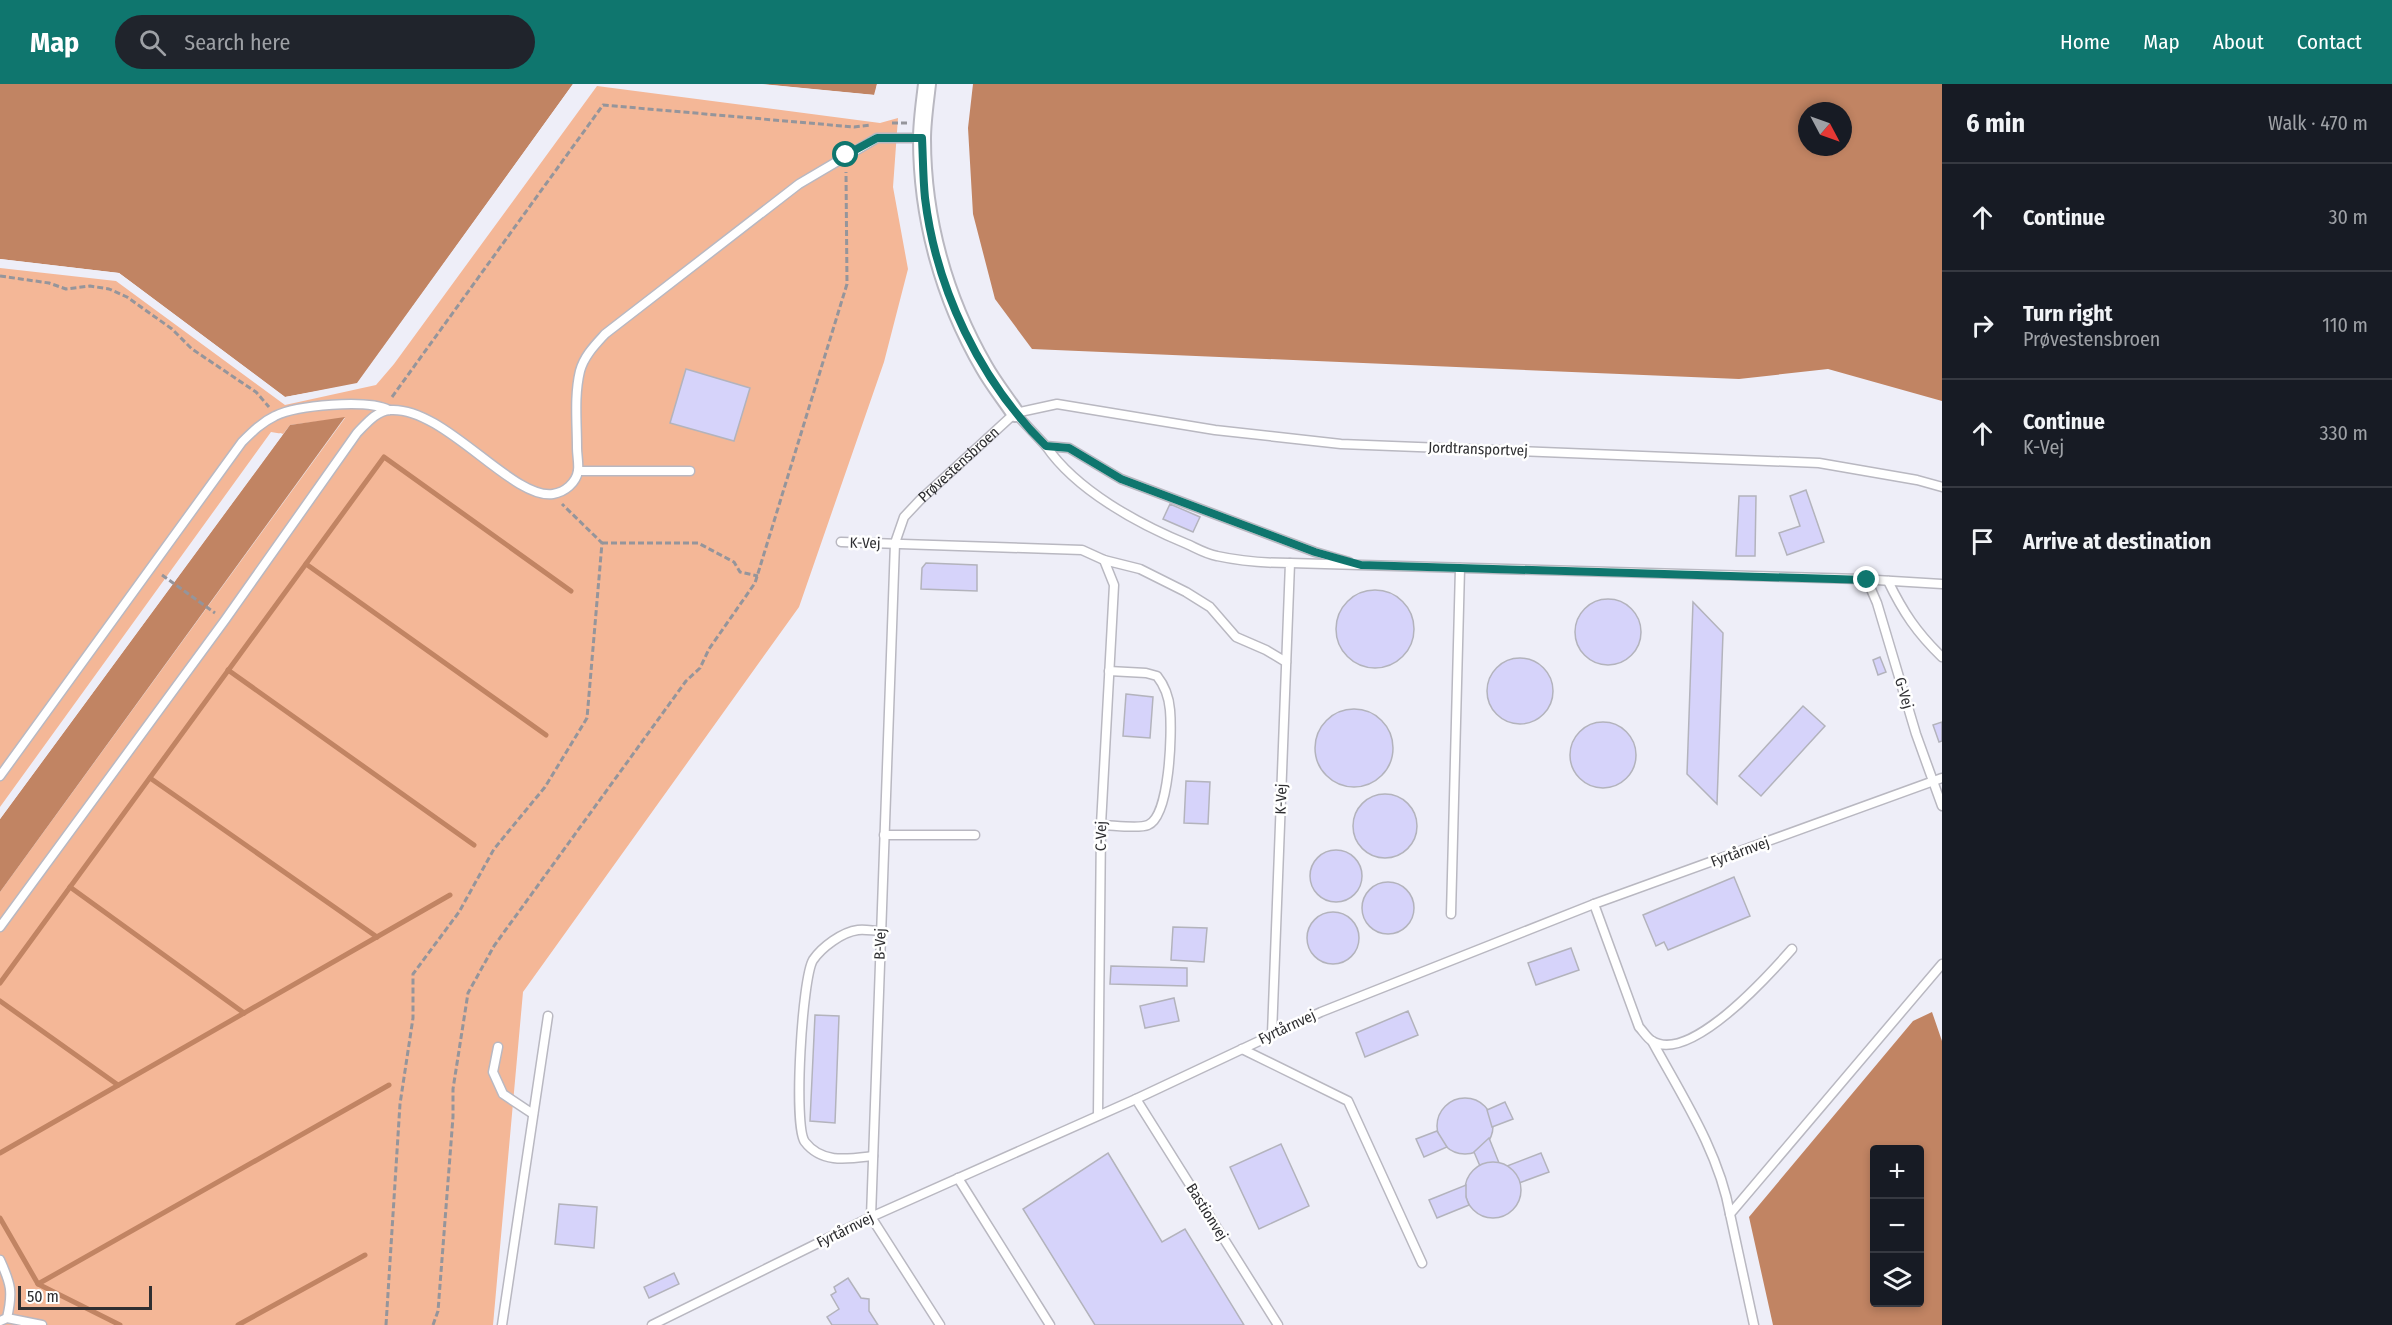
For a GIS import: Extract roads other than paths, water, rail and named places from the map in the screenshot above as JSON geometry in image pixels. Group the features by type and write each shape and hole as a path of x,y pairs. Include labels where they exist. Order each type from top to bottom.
{"street":[{"path":"927,84 923,130 926,198 937,257 961,323 984,368 1015,413"}],"lane":[{"path":"0,776 242,442 257,427 276,415 347,403 379,405 389,410 411,412 447,432 519,483 537,493 553,494 572,485 578,471 576,392 580,368 591,349 605,334 798,184 877,138 923,130"},
{"name":"Jordtransportvej","path":"1015,413 1057,404 1215,429 1341,444 1819,463 1917,480 1942,487"},
{"path":"0,927 225,620 357,433 375,416 389,410"},
{"path":"1015,413 1046,446 1057,463 1110,505 1146,526 1214,556 1267,563 1942,584"},
{"name":"Prøvestensbroen","path":"895,543 904,517 1015,413"},
{"path":"1046,446 1069,448 1121,479 1315,552 1361,565"},
{"path":"578,471 690,471"},
{"name":"K-Vej","path":"841,542 895,543 936,547 1082,550 1104,560 1140,569 1199,600 1210,607 1236,637 1286,662"},
{"name":"B-Vej","path":"871,1217 895,543"},
{"name":"C-Vej","path":"1098,1115 1101,825 1114,585 1104,560"},
{"name":"K-Vej","path":"1272,1034 1290,563"},
{"path":"1451,914 1460,568"},
{"name":"G-Vej","path":"1867,580 1916,734 1938,779 1942,806"},
{"path":"1888,581 1917,632 1942,657"},
{"path":"1101,825 1147,826 1160,816 1166,790 1169,739 1170,710 1167,694 1163,683 1157,676 1109,670"},
{"name":"Fyrtårnvej","path":"652,1325 871,1217 1136,1099 1321,1012 1594,904 1938,779"},
{"path":"884,835 975,835"},
{"path":"1594,904 1639,1027 1652,1041 1700,1130 1725,1187 1754,1325"},
{"path":"873,1156 836,1160 824,1156 803,1141 799,1124 801,1040 806,980 812,962 830,943 851,932 881,931"},
{"path":"1652,1041 1674,1045 1716,1023 1763,982 1792,949"},
{"path":"1730,1214 1942,964"},
{"path":"502,1325 548,1016"},
{"path":"498,1047 493,1072 503,1094 533,1114"},
{"path":"1242,1049 1348,1101 1422,1263"},
{"name":"Bastionvej","path":"1136,1099 1278,1325"},
{"path":"958,1178 1050,1325"},
{"path":"871,1217 940,1325"},
{"path":"0,1260 11,1283 12,1298 3,1319 42,1325"}],"waterway":[{"path":"0,983 384,457 571,591"},
{"path":"306,564 546,735"},
{"path":"228,670 474,845"},
{"path":"150,778 377,937"},
{"path":"70,887 244,1013"},
{"path":"0,1153 450,895"},
{"path":"0,1001 118,1085"},
{"path":"38,1284 389,1085"},
{"path":"0,1218 38,1284 120,1325"},
{"path":"238,1325 365,1255"}]}
